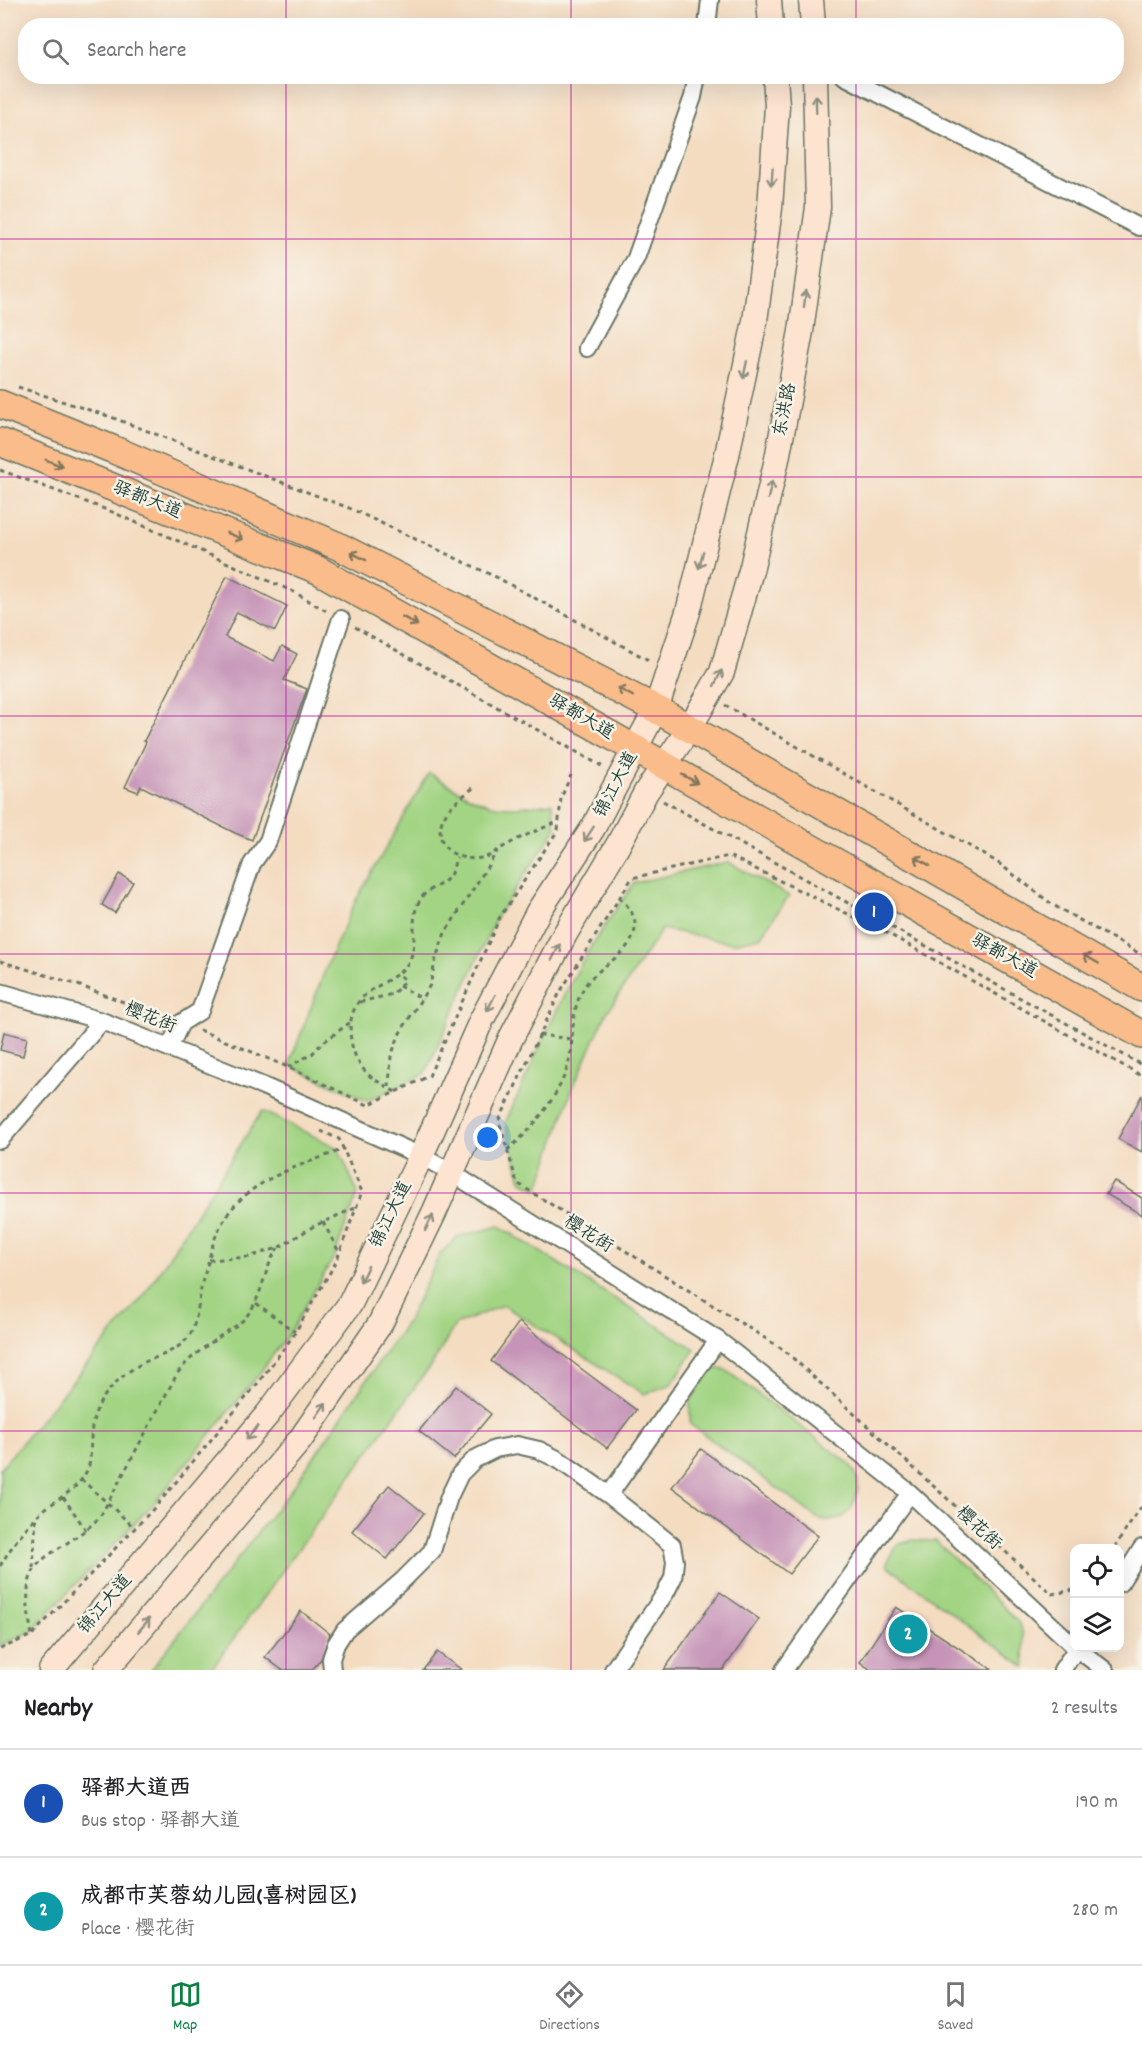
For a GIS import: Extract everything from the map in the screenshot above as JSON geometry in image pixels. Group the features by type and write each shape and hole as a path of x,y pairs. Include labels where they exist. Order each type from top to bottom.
{"main road":[{"path":"769,0 770,18"},
{"path":"811,0 812,18"},
{"path":"656,709 688,612 724,467 755,321 770,208 777,106 776,84"},
{"name":"东洪路","path":"689,729 722,672 752,567 777,459 801,331 818,207 815,84"},
{"name":"驿都大道","path":"6,395 112,449 338,546 656,709 1142,988"},
{"name":"驿都大道","path":"0,442 318,570 1142,1035"},
{"name":"锦江大道","path":"51,1670 267,1415 350,1304 421,1156 481,1021 538,912 593,828 656,709"},
{"name":"锦江大道","path":"106,1670 300,1440 380,1324 452,1173 510,1040 565,934 618,845 646,792 689,729"}],"street":[{"path":"708,18 710,0"},
{"path":"587,348 636,260 693,97 695,84"},
{"path":"860,84 1139,227"},
{"path":"169,1048 181,1023 200,1011 252,864 268,842 341,619"},
{"name":"樱花街","path":"0,992 102,1021 263,1086 421,1156 452,1173 718,1340 910,1493 1070,1641"},
{"path":"0,1140 102,1021"},
{"path":"609,1495 718,1340"},
{"path":"332,1670 331,1659 336,1644 345,1630 404,1580 432,1551 449,1497 460,1474 476,1459 495,1449 517,1445 539,1450 559,1460 609,1495 672,1545 675,1562 673,1578 613,1670"},
{"path":"784,1670 910,1493"},
{"path":"1124,1575 1142,1548"},
{"path":"1062,1670 1073,1652"},
{"name":"樱花街","path":"1082,1652 1105,1670"}],"path":[{"path":"6,395 111,417 349,508 498,578 668,672"},
{"path":"0,470 110,511 294,592 621,777"},
{"path":"709,696 997,862 1053,906 1142,955"},
{"path":"0,961 75,984 181,1023 288,1067 368,1105 429,1076 500,917 558,830 561,798 571,775"},
{"path":"473,788 452,806 442,822 441,835 445,848 457,856 470,858 488,856 555,823"},
{"path":"646,792 1142,1065"},
{"path":"389,1088 392,1056 400,1033 430,986 436,958 445,933 498,850"},
{"path":"396,1093 366,1073 356,1059 351,1037 352,1020 362,997 398,973 408,962 414,946 415,918 419,901 429,890 447,879 457,856"},
{"path":"1070,1591 1052,1594 784,1350 517,1182 499,1121 560,992 632,878 729,856 887,933 1142,1076"},
{"path":"507,1150 524,1138 557,1090 569,1063 574,1008 585,985 630,942 635,930 633,915 619,897"},
{"path":"360,1002 393,994 405,980 398,973"},
{"path":"399,986 423,999"},
{"path":"288,1067 312,1054 352,1020"},
{"path":"539,1035 572,1039"},
{"path":"0,1649 32,1635 157,1505 251,1392 295,1332 336,1262 362,1192 339,1139 320,1130"},
{"path":"0,1566 36,1516 63,1497 81,1479 89,1465 91,1426 96,1408 110,1389 129,1371 169,1353 190,1335 220,1227 235,1203 249,1189 271,1177 344,1149"},
{"path":"209,1260 249,1257 278,1248 322,1222 356,1207"},
{"path":"322,1222 340,1253"},
{"path":"33,1568 46,1555 86,1531 100,1517 184,1363 244,1319 256,1303 269,1261 278,1248"},
{"path":"256,1303 295,1332"},
{"path":"81,1479 135,1528"},
{"path":"63,1497 86,1531"},
{"path":"1117,1544 1142,1506"},
{"path":"32,1635 27,1609 28,1582 33,1568 36,1516"}],"green space":[{"path":"429,773 470,797 487,804 517,807 552,803 556,829 497,916 425,1074 367,1101 289,1065 329,960 356,900"},
{"path":"728,862 789,896 760,937 733,943 662,929 606,1014 572,1090 538,1190 521,1180 505,1123 562,999 591,946 634,883"},
{"path":"262,1111 338,1148 358,1193 334,1257 290,1332 256,1378 156,1501 30,1632 0,1645 0,1469 145,1294"},
{"path":"499,1226 695,1349 672,1384 644,1394 503,1305 455,1325 436,1358 211,1670 151,1670 296,1483 408,1320 440,1254 457,1237"},
{"path":"711,1368 726,1370 850,1464 856,1475 858,1487 847,1514 837,1519 819,1519 690,1424 690,1402"},
{"path":"913,1540 936,1541 1018,1622 1023,1634 1025,1667 886,1565 897,1545"}],"building":[{"path":"227,576 287,606 275,631 237,612 225,637 274,661 282,646 297,654 284,680 307,689 252,840 141,786 138,792 125,787 146,742 144,741"},
{"path":"119,874 133,882 115,913 102,905"},
{"path":"4,1032 27,1038 23,1056 0,1050"},
{"path":"1142,1095 1142,1152 1118,1139"},
{"path":"1114,1181 1142,1198 1142,1215 1106,1194"},
{"path":"519,1322 636,1410 607,1448 491,1361"},
{"path":"456,1386 491,1414 454,1459 419,1431"},
{"path":"701,1449 818,1536 789,1574 672,1487"},
{"path":"389,1485 424,1513 387,1559 352,1531"},
{"path":"720,1592 759,1619 723,1670 664,1670"},
{"path":"896,1607 993,1670 871,1670 860,1662"},
{"path":"301,1611 330,1634 321,1659 312,1670 282,1670 265,1657"},
{"path":"437,1652 462,1670 423,1670"}],"place":[{"name":"驿都大道西","path":"874,912"},
{"name":"成都市芙蓉幼儿园(喜树园区)","path":"908,1634"}]}
